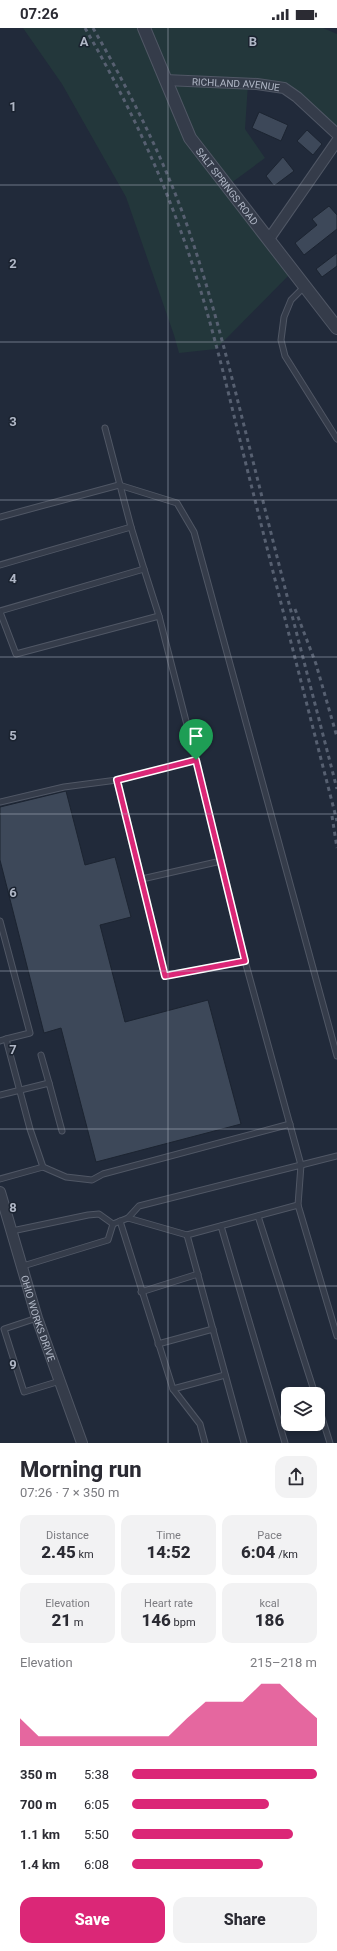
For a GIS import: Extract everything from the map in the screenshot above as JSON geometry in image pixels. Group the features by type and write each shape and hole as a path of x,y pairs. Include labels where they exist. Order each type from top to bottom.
{"street":[{"name":"SALT SPRINGS ROAD","path":"144,28 190,138 337,328"},
{"name":"RICHLAND AVENUE","path":"165,80 257,84 284,88 297,97 337,134"},
{"path":"269,239 337,141"},
{"name":"OHIO WORKS DRIVE","path":"0,1192 23,1266 37,1318 82,1443"}],"lane":[{"path":"305,286 291,300 284,317 281,340 285,356 337,439"},
{"path":"105,428 131,527 159,616 245,961 301,1165 298,1205 337,1336"},
{"path":"0,517 119,485 176,503 194,532 337,1056"},
{"path":"0,565 131,527"},
{"path":"144,569 0,611 16,654 159,616"},
{"path":"0,802 64,787 117,780 196,760"},
{"path":"117,780 165,976 245,961"},
{"path":"142,879 221,861"},
{"path":"0,921 30,1033 3,1040 43,1167"},
{"path":"41,1055 62,1131"},
{"path":"0,1095 49,1083"},
{"path":"0,1178 43,1167 66,1177 92,1180 103,1174 290,1124"},
{"path":"23,1266 108,1240 113,1224 128,1218 138,1206 337,1156"},
{"path":"128,1218 186,1235 298,1205"},
{"path":"12,1231 99,1214 113,1224"},
{"path":"258,1216 312,1387"},
{"path":"120,1221 141,1292 173,1390 200,1424 206,1443"},
{"path":"221,1226 285,1443"},
{"path":"186,1235 244,1443"},
{"path":"141,1292 198,1274"},
{"path":"37,1318 4,1329 24,1392 60,1381"},
{"path":"158,1344 213,1329"},
{"path":"173,1390 225,1375"},
{"path":"325,1427 330,1443"}],"green space":[{"path":"23,28 323,28 337,34 337,134 289,91 248,84 245,129 265,158 227,186 293,271 216,349 179,353 126,197 62,84"}],"building":[{"path":"259,112 288,125 281,141 252,128"},
{"path":"307,130 322,144 313,155 297,141"},
{"path":"283,157 294,171 274,186 266,176"},
{"path":"329,206 337,215 337,229 304,255 295,243 317,225 312,219"},
{"path":"337,253 337,266 322,277 316,269"},
{"path":"66,791 85,865 115,857 131,917 100,925 125,1022 208,1000 241,1124 96,1162 61,1028 44,1033 0,860 0,807"}],"railway":[{"path":"85,28 125,101 160,177 202,294 337,821"},
{"path":"93,28 133,101 157,151 179,202 188,228 226,356 337,789"},
{"path":"295,609 316,664 337,737"},
{"path":"332,816 337,848"}],"route":[{"path":"196,760 245,961 165,976 117,780 196,760"}]}
